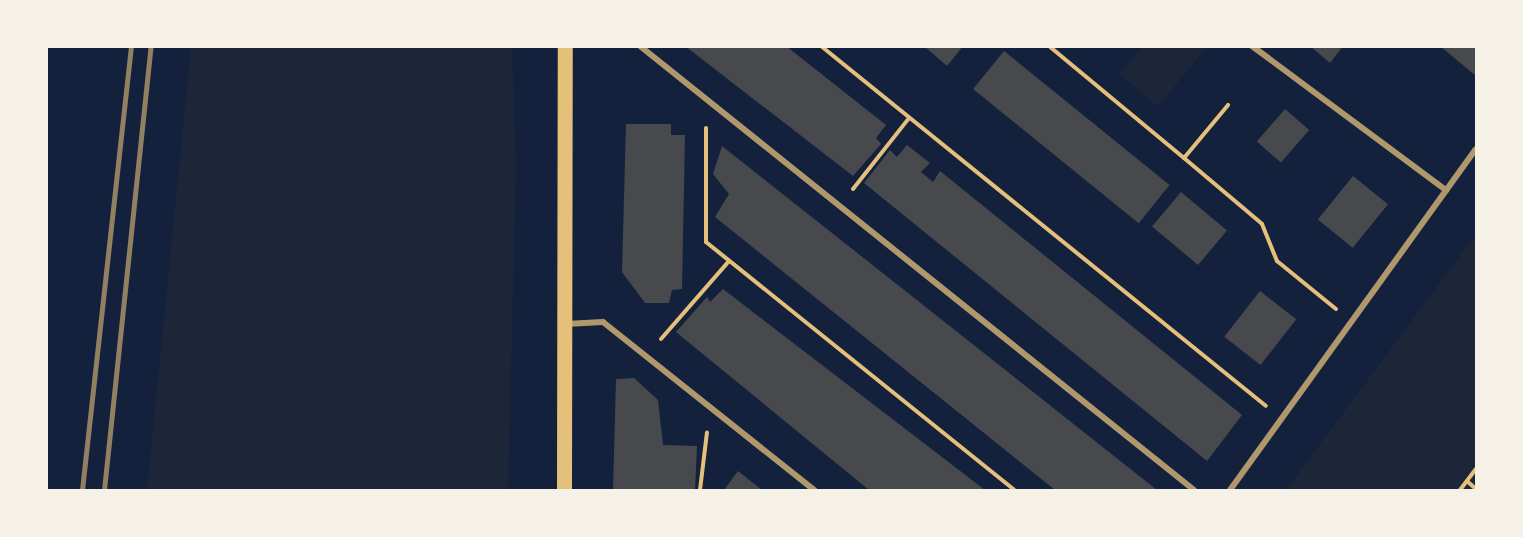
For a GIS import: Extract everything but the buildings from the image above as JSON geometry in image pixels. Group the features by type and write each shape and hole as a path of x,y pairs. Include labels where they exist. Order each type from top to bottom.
{"main road":[{"path":"564,490 565,46"}],"street":[{"path":"640,46 1194,490"},
{"path":"1252,46 1446,190"},
{"path":"1230,490 1476,149"},
{"path":"565,324 603,322 648,354 814,490"}],"path":[{"path":"821,46 1281,418"},
{"path":"1049,46 1262,224 1277,261 1351,321"},
{"path":"706,99 706,242 1014,490"},
{"path":"1184,158 1228,105"},
{"path":"839,206 909,118"},
{"path":"648,354 729,261"},
{"path":"700,490 703,436 722,414"},
{"path":"1460,490 1476,469"},
{"path":"1468,482 1476,489"}],"shaded area":[{"path":"191,47 512,47 516,166 508,490 147,490"},
{"path":"1142,47 1207,47 1158,106 1119,74"},
{"path":"1476,234 1476,490 1286,490"}],"railway":[{"path":"82,490 131,46"},
{"path":"104,490 151,46"}]}
